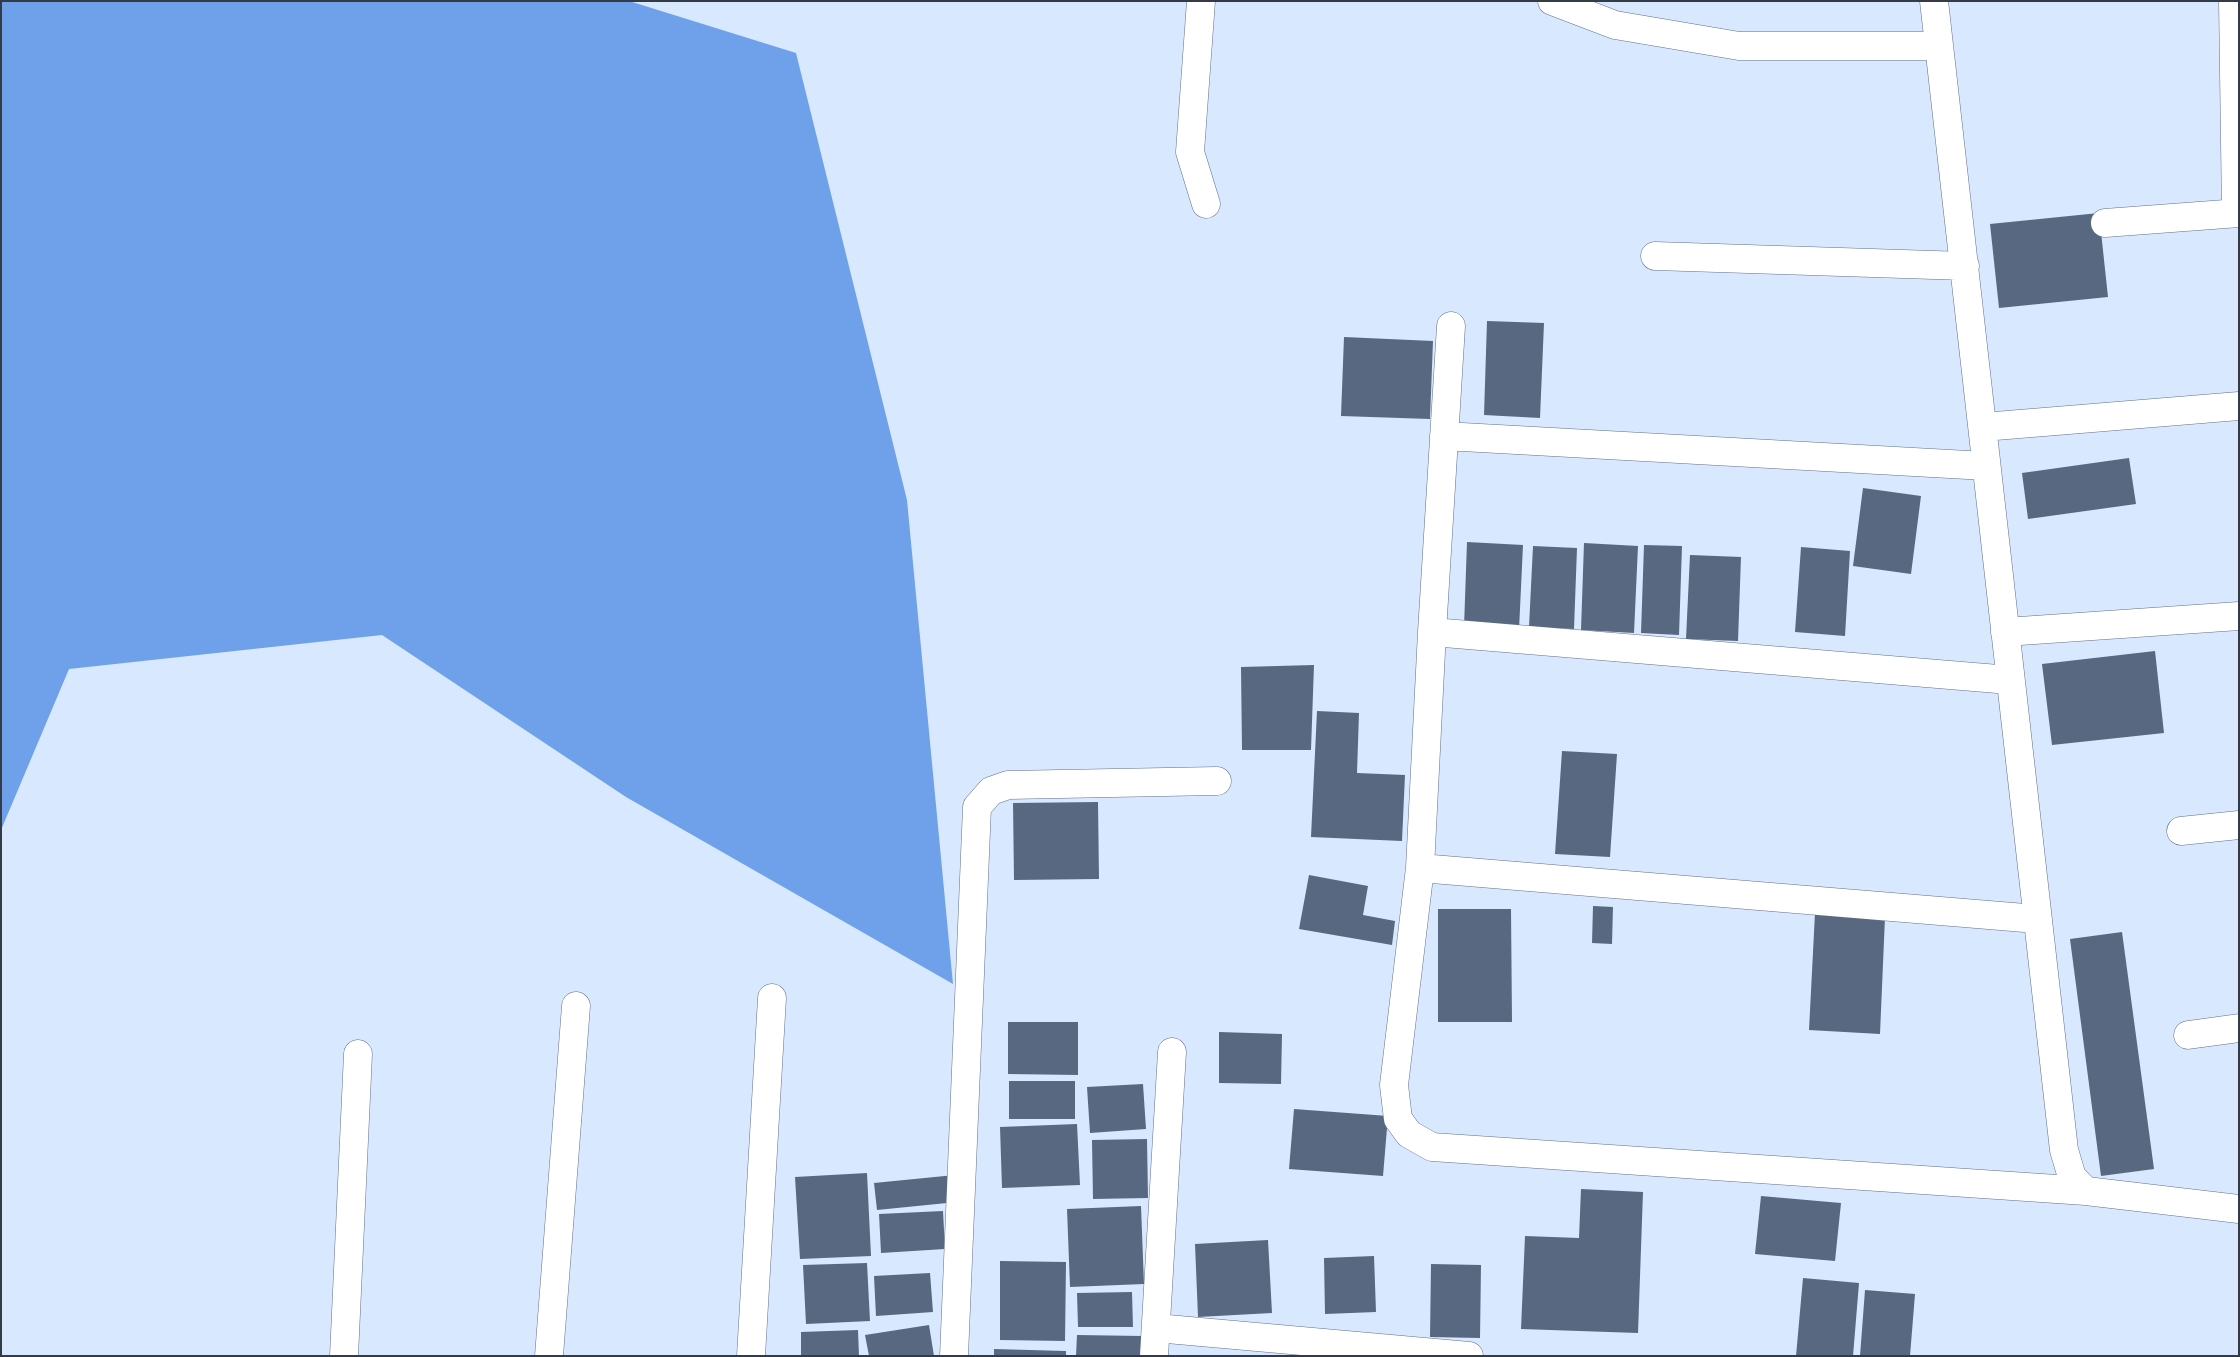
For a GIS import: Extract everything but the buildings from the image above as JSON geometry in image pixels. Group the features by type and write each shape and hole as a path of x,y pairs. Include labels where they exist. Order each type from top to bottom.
{"street":[{"path":"1201,1 1190,152 1206,204"},
{"path":"1552,1 1615,25 1739,46 1939,46"},
{"path":"1934,1 1984,427 1986,466 2064,1150 2072,1177 2086,1191"},
{"path":"2105,223 2237,213 2233,1"},
{"path":"1655,256 1965,266"},
{"path":"1451,326 1420,868 1394,1086 1398,1119 1409,1134 1432,1147 2086,1191 2239,1209"},
{"path":"1984,427 2239,406"},
{"path":"1444,436 1986,466"},
{"path":"2005,632 2239,616"},
{"path":"1432,632 2010,680"},
{"path":"954,1356 977,807 991,791 1008,785 1217,781"},
{"path":"2181,832 2239,825"},
{"path":"1420,868 2037,919"},
{"path":"751,1356 772,998"},
{"path":"549,1356 576,1006"},
{"path":"2188,1035 2239,1028"},
{"path":"1154,1356 1172,1052"},
{"path":"344,1356 358,1054"},
{"path":"1156,1328 1469,1356"}],"water":[{"path":"1,1 629,1 796,53 907,500 953,984 626,797 382,635 69,669 1,830"}]}
